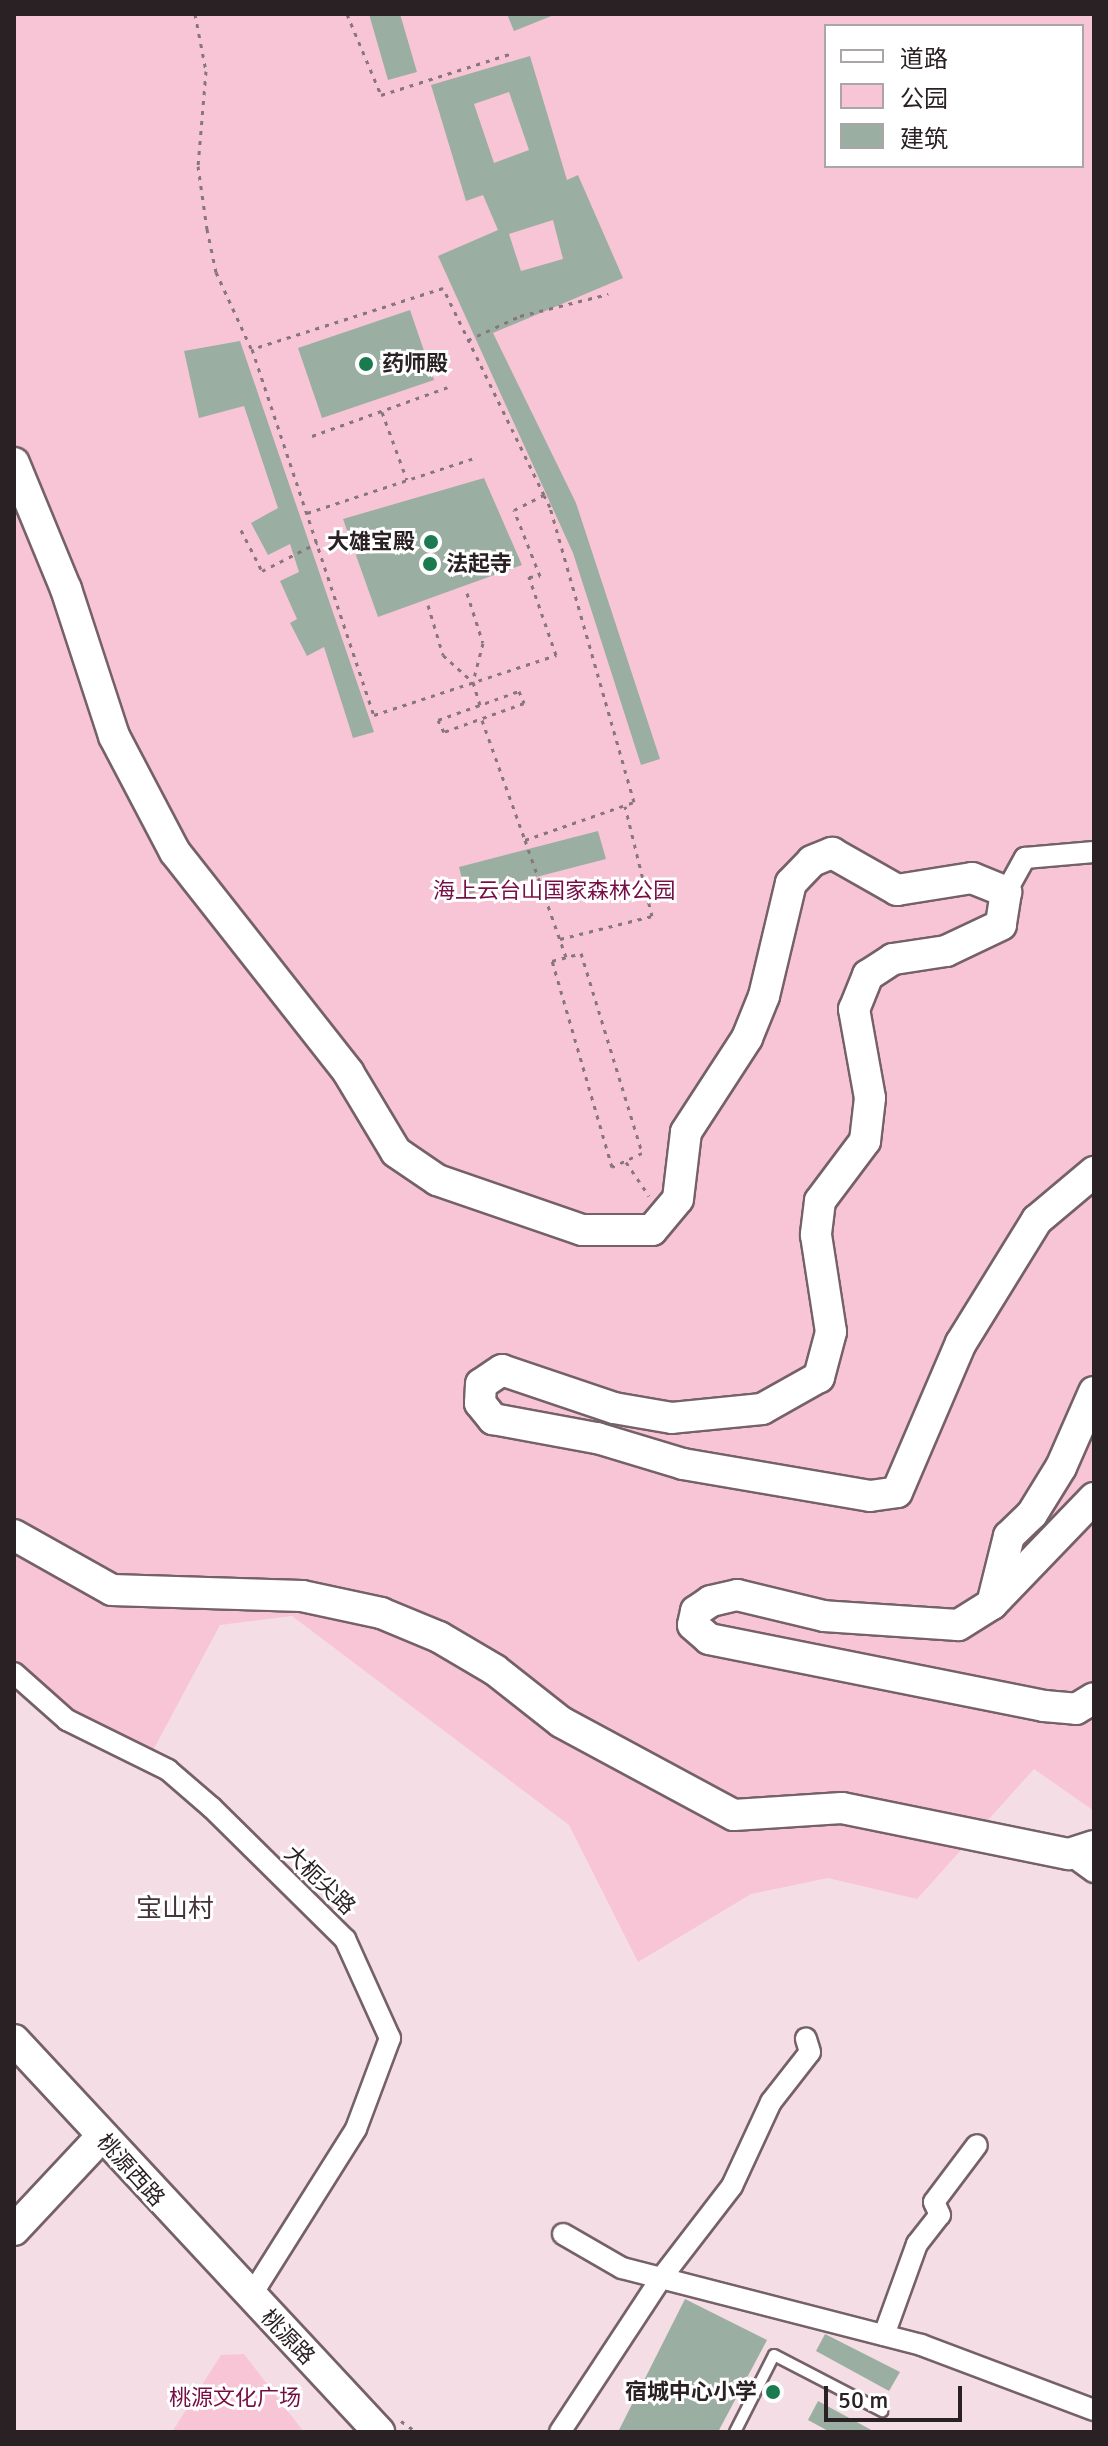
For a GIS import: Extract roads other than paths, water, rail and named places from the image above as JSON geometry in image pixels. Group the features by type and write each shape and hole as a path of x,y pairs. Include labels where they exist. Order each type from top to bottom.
{"street":[{"path":"14,463 66,589 114,736 175,852 348,1072 396,1152 437,1180 582,1230 652,1230 678,1199 686,1132 747,1038 791,883 812,861 832,853 897,890 972,878 1006,892"},
{"path":"1094,852 1025,858 1006,892 1001,925 946,951 893,959 868,975 854,1009 870,1098 865,1141 820,1201 816,1235 831,1332 819,1377 762,1409 715,1417 672,1418 614,1408 502,1370 481,1384 480,1403 493,1419 597,1438 683,1464 870,1496 897,1492 968,1331 1037,1220 1094,1172"},
{"path":"992,1604 1009,1536 1032,1514 1061,1467 1094,1392"},
{"path":"1094,1498 992,1604 958,1625 824,1616 737,1595 696,1611 693,1625 709,1639 1044,1706 1076,1709 1094,1698"},
{"path":"14,1535 112,1590 148,1596 183,1590 260,1593 381,1613 450,1643 561,1722 734,1815 842,1808 1082,1850 1094,1872"},
{"name":"大枙尖路","path":"14,1673 67,1720 168,1770 212,1808 345,1939 390,2038 356,2129 249,2299"},
{"path":"560,2432 662,2277 732,2186 771,2102 810,2052 806,2039"},
{"name":"桃源西路","path":"14,2040 249,2299"},
{"path":"14,2230 101,2137"},
{"path":"884,2335 917,2244 940,2215 934,2202 977,2145"},
{"path":"563,2234 622,2268 884,2335 1094,2410"},
{"name":"桃源路","path":"249,2299 252,2323 354,2432"},
{"name":"桃源路","path":"249,2299 379,2432"}],"lane":[{"path":"735,2432 774,2355 882,2411"}],"place":[{"name":"药师殿","path":"366,364"},
{"name":"大雄宝殿","path":"431,542"},
{"name":"法起寺","path":"430,564"},
{"name":"宿城中心小学","path":"773,2392"}],"district":[{"name":"宝山村","path":"175,1910"}],"park label":[{"name":"海上云台山国家森林公园","path":"554,891"},
{"name":"桃源文化广场","path":"235,2398"}]}
